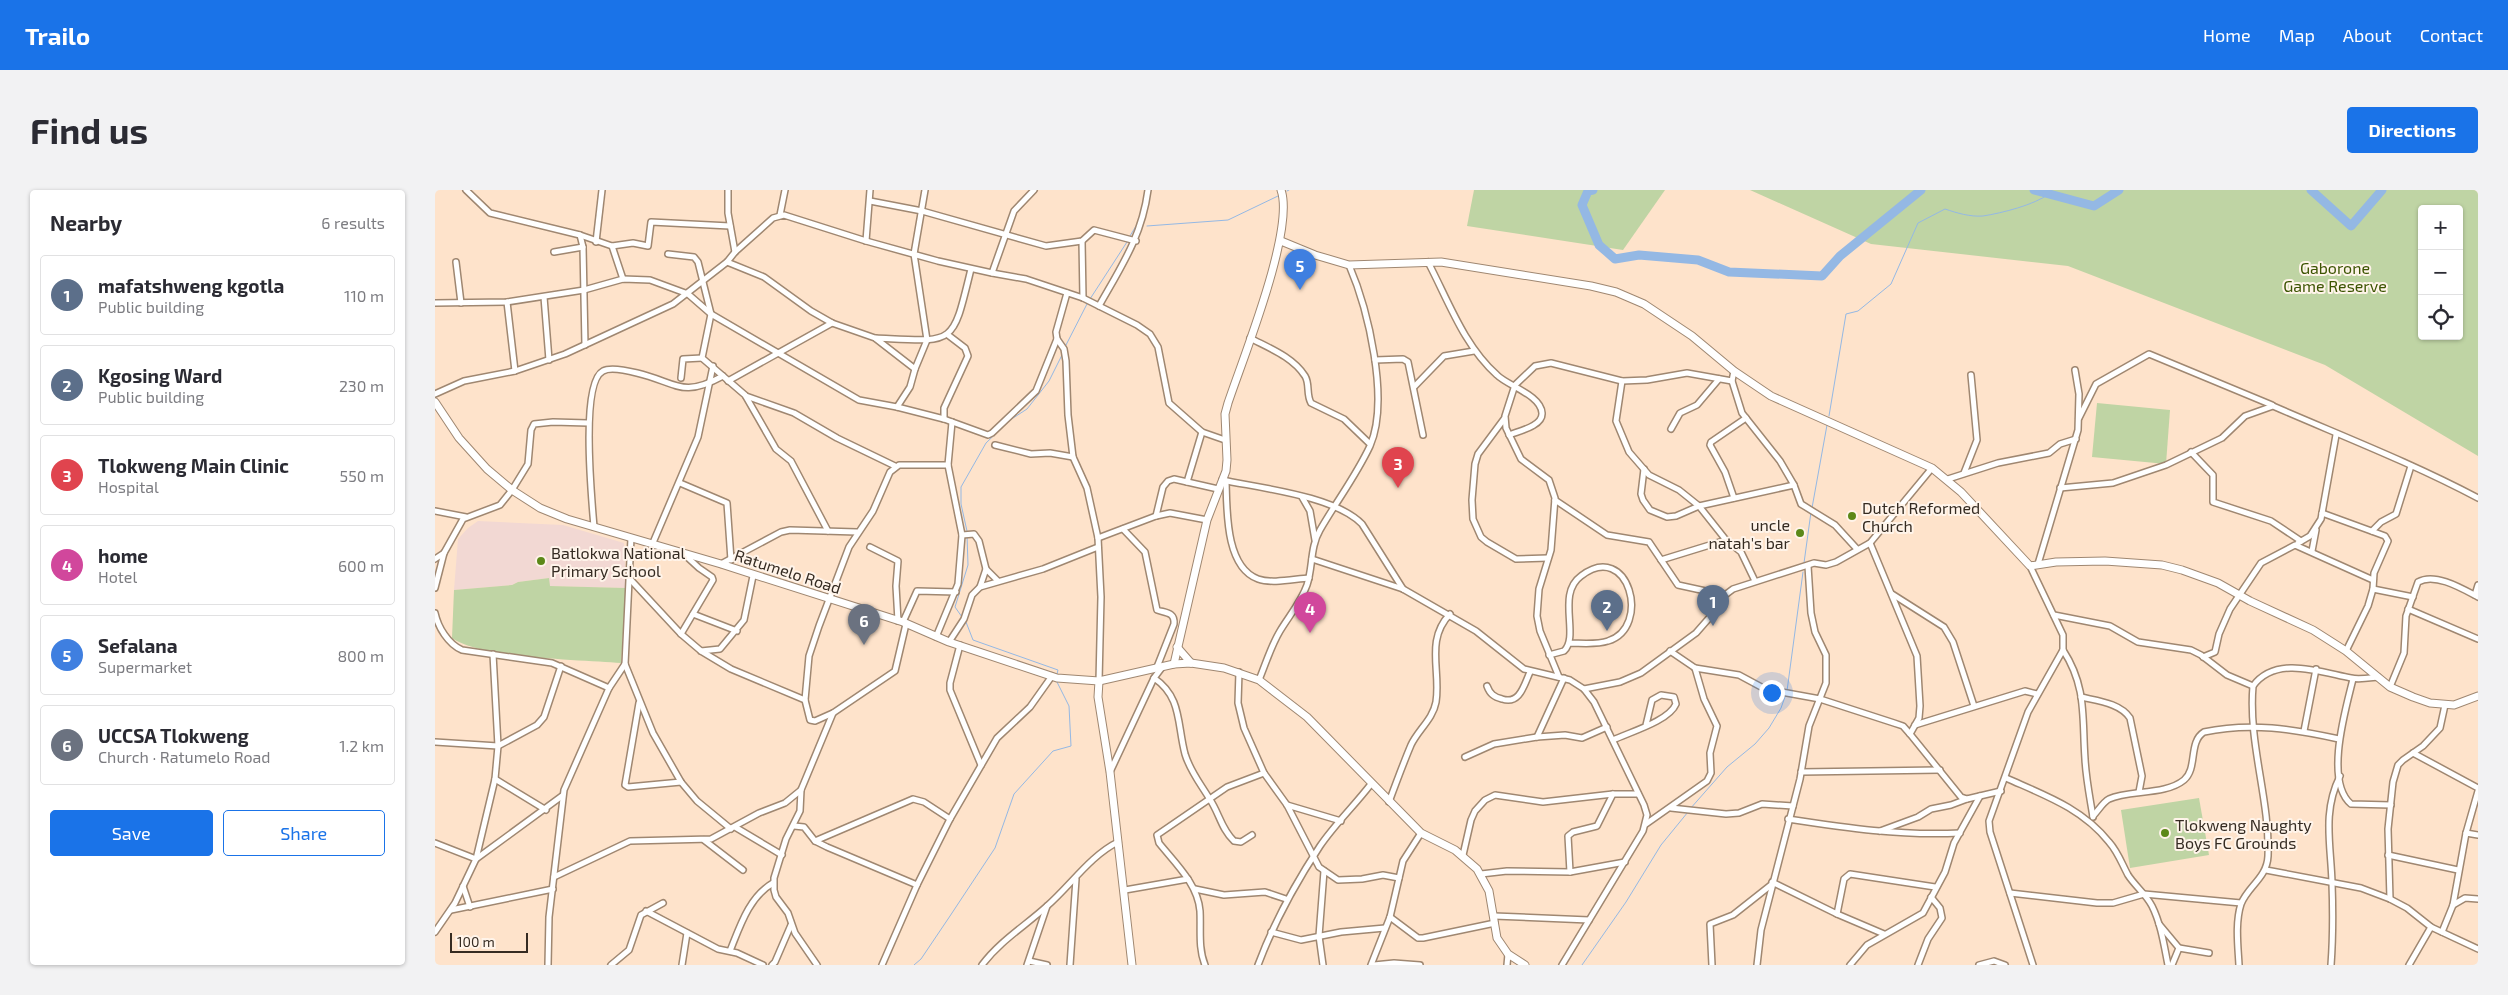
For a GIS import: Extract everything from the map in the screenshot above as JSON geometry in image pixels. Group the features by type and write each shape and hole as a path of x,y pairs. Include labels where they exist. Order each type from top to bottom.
{"street":[{"path":"466,190 490,212 580,235 612,246 633,243 648,246 651,222 730,226"},
{"path":"596,242 603,190"},
{"path":"728,190 730,226 735,252"},
{"path":"780,215 785,190"},
{"path":"866,241 870,190"},
{"path":"897,406 910,387 927,340 914,254 925,190"},
{"path":"992,274 1014,211 1034,190"},
{"path":"1099,306 1132,240 1142,225 1148,190"},
{"path":"1281,190 1285,213 1281,241 1225,414 1227,460 1224,480 1232,545 1237,559 1244,569 1259,579 1309,578"},
{"path":"870,201 922,211 1047,246 1082,241 1094,230 1132,240"},
{"path":"435,394 464,381 515,371 549,360 673,304 727,262 735,252 773,218 780,215 866,241 971,269 992,274 1026,278 1083,298 1137,325 1153,338 1160,352 1169,403 1202,432 1225,440"},
{"path":"580,235 583,247 585,345"},
{"path":"1082,241 1083,298"},
{"path":"1281,241 1315,255 1349,265 1428,262 1564,281 1616,292 1644,304 1669,319 1734,371 1771,396 1931,468 1947,479 2030,566 2063,635 2063,650 2077,674 2081,697 2086,769 2095,826"},
{"path":"612,246 623,279"},
{"path":"554,252 583,247"},
{"path":"668,254 694,257 698,262 711,314 702,358"},
{"path":"456,262 461,303"},
{"path":"727,262 764,277 811,312 832,323 875,338 927,340 948,335 959,320 971,269"},
{"path":"1428,262 1474,351 1500,378 1515,385 1537,402 1542,413 1538,423 1509,435"},
{"path":"1315,540 1370,444 1376,418 1375,360 1363,304 1349,265"},
{"path":"435,303 507,302 583,290 623,279 650,280 687,294 711,314 859,400 897,406 944,419 986,435 992,434 1036,392 1057,340 1057,323 1067,293"},
{"path":"545,297 549,360"},
{"path":"507,302 515,371"},
{"path":"593,527 588,423 595,380 604,371 637,373 673,386 687,388 709,384 779,353 832,323"},
{"path":"944,419 944,408 960,377 968,354 965,348 948,335"},
{"path":"875,338 915,370"},
{"path":"1250,338 1279,352 1291,361 1305,376 1311,403 1344,419 1370,444"},
{"path":"1057,340 1063,349 1066,361 1068,415 1073,456 1087,488 1098,538 1101,597 1098,697 1125,890 1132,965"},
{"path":"1414,387 1444,356 1474,351"},
{"path":"2079,418 2096,384 2149,354 2411,466 2478,498"},
{"path":"681,378 683,359 702,358 745,395 776,449 791,461 828,531"},
{"path":"1375,360 1407,360 1423,435"},
{"path":"1548,558 1515,559 1481,537 1473,519 1472,500 1475,464 1479,454 1505,419 1515,385 1535,366 1551,363 1622,381 1647,380 1687,373 1732,381"},
{"path":"652,544 680,483 698,437 713,366"},
{"path":"2038,564 2076,439 2079,418 2075,370"},
{"path":"1734,371 1732,381 1737,401 1746,418 1781,461 1794,485 1802,506 1835,525 1857,549"},
{"path":"1964,473 1977,440 1971,375"},
{"path":"1671,429 1680,413 1697,405 1719,379"},
{"path":"1622,381 1618,427 1629,452 1643,469 1654,478 1679,490 1699,506 1726,540 1741,552 1755,581"},
{"path":"745,395 794,413 837,438 895,466 948,465"},
{"name":"Ratumelo Road","path":"435,402 465,445 487,469 512,490 540,508 593,527 686,556 721,564 753,576 902,622 949,642 1052,676 1071,680 1099,681 1173,664 1191,663 1239,672 1259,680 1307,717 1388,803 1421,833 1463,855 1481,874"},
{"path":"2061,488 2113,483 2166,465 2222,438 2245,416 2273,406"},
{"path":"1734,498 1725,472 1710,445 1711,442 1746,418"},
{"path":"1505,419 1509,435 1521,459 1549,480 1555,500 1552,539 1539,590 1537,616 1540,632 1561,678 1537,737"},
{"path":"435,588 444,553 459,523 466,517 500,505 528,464 531,430 535,424 553,422 588,423"},
{"path":"936,637 956,592 962,535 948,465 952,422"},
{"path":"1187,482 1202,432"},
{"path":"2312,552 2322,513 2336,435"},
{"path":"1947,479 1998,463 2049,453 2060,444 2076,439"},
{"path":"995,445 1031,454 1050,453 1073,456"},
{"path":"2191,452 2213,474 2213,502 2271,521 2312,552 2373,580"},
{"path":"895,466 890,472 873,511 857,532 849,547 809,656 805,700 810,720 815,721 833,713 895,671 902,622 917,591 956,592"},
{"path":"2373,531 2381,522 2396,514 2411,466"},
{"path":"1583,689 1631,678 1705,624 1724,595 1733,589 1818,563 1826,565 1870,543 1931,468"},
{"path":"1643,469 1641,494 1650,510 1659,515 1671,517 1699,506 1794,485"},
{"path":"1156,516 1165,483 1171,480 1218,489"},
{"path":"1173,664 1207,520 1218,489 1224,480"},
{"path":"1224,480 1336,506 1362,524 1403,588"},
{"path":"680,483 727,504 731,560"},
{"path":"1259,680 1270,651 1302,597 1309,578 1315,540 1310,511 1302,497"},
{"path":"1555,500 1607,535 1645,540 1653,547 1678,584 1724,595"},
{"path":"435,510 466,517"},
{"path":"2322,513 2385,536 2388,543 2373,580 2373,589 2368,606 2346,651"},
{"path":"1098,538 1156,516 1181,514 1207,520"},
{"path":"2203,656 2215,652 2225,618 2261,563 2310,536 2317,527"},
{"path":"1110,772 1160,667 1174,624 1174,618 1171,614 1157,610 1145,552 1123,530"},
{"path":"721,564 781,532 857,532"},
{"path":"962,535 973,534 979,541 986,569 997,580"},
{"path":"631,538 625,664 653,733 692,798 733,828 782,856"},
{"path":"1661,560 1726,540"},
{"path":"1870,543 1917,656 1919,718 1910,734"},
{"path":"870,547 898,561 895,586 902,622"},
{"path":"980,586 1043,569 1098,547"},
{"path":"435,559 444,553"},
{"path":"681,634 713,579 686,556"},
{"path":"1312,559 1403,588 1476,631 1530,672 1561,678 1583,689 1594,702 1607,727 1646,811 1646,824"},
{"path":"2030,566 2082,560 2161,565 2218,583 2240,596 2313,630 2346,651 2390,687 2413,697 2445,705 2454,705 2478,696"},
{"path":"1757,965 1761,930 1801,772 1809,726 1826,683 1827,664 1823,647 1812,622 1808,566"},
{"path":"1549,655 1564,651 1569,643 1568,605 1573,586 1579,577 1596,567 1612,569 1619,573 1630,589 1631,602 1630,619 1621,633 1607,641 1569,643"},
{"path":"949,642 964,619 972,595 980,586 986,569"},
{"path":"701,651 720,649 737,631 744,620 753,576"},
{"path":"629,578 681,634 701,651 731,669 805,700"},
{"path":"2390,687 2405,652 2408,610 2416,586 2427,579 2460,588 2476,596 2478,585"},
{"path":"2373,589 2413,597"},
{"path":"1891,594 1944,627 1953,642 1974,706"},
{"path":"2408,610 2478,639"},
{"path":"435,613 444,634 457,648 541,660 561,666 609,688"},
{"path":"693,614 737,631"},
{"path":"1388,803 1412,744 1430,717 1435,704 1435,644 1440,626 1449,614"},
{"path":"2054,615 2110,626 2138,642 2191,650 2203,656 2227,674 2253,686"},
{"path":"960,645 950,683 950,690 981,765"},
{"path":"1177,647 1191,663"},
{"path":"2033,965 1989,827 2028,712 2063,650"},
{"path":"1670,651 1695,668 1739,675 1765,689 1821,699 1903,726 1957,793 1967,799"},
{"path":"435,932 451,910 477,858 495,780 498,746 493,654"},
{"path":"547,965 548,931 565,783 609,688 625,664"},
{"path":"435,742 498,746 541,722 561,666"},
{"path":"1562,965 1646,824 1707,781 1711,773 1710,753 1717,726 1704,699 1695,668"},
{"path":"2239,965 2238,922 2241,903 2266,870 2268,832 2252,726 2253,686 2261,676 2273,671 2316,669 2353,679 2378,678"},
{"path":"2304,731 2316,669"},
{"path":"1239,672 1238,703 1244,728 1265,773 1287,805 1323,871 1338,880 1383,875 1399,878"},
{"path":"1487,686 1495,697 1506,700 1514,699 1521,694 1530,672"},
{"path":"882,965 917,885 950,819 981,765 997,738 1031,707 1052,676"},
{"path":"1154,678 1172,694 1190,767 1200,786 1210,799 1219,820 1234,841 1241,842 1252,835"},
{"path":"2353,679 2339,739 2340,776 2347,799 2351,804 2391,805"},
{"path":"1915,725 2028,691 2037,694"},
{"path":"1613,740 1646,726 1671,714 1676,704 1673,697 1661,695 1652,700 1646,726"},
{"path":"2081,697 2117,706 2126,711 2130,718 2142,776 2139,792"},
{"path":"639,702 630,746 625,785 628,787 681,782"},
{"path":"2390,899 2388,855 2395,772 2403,760 2440,728 2445,705"},
{"path":"817,965 791,924 788,912 776,897 773,883 786,839 794,826 800,810 801,790 833,713"},
{"path":"2093,816 2110,799 2170,786 2184,780 2192,768 2196,745 2201,734 2213,730 2252,726 2304,731 2339,739"},
{"path":"1465,757 1494,744 1537,737 1565,735 1582,738 1607,727"},
{"path":"2413,753 2478,790 2466,833 2453,905 2442,932"},
{"path":"1801,772 1940,770"},
{"path":"1205,965 1200,940 1199,906 1195,889 1159,842 1157,835 1227,787 1265,773"},
{"path":"2331,965 2332,882 2328,818 2330,800 2340,776"},
{"path":"2006,778 2070,807 2095,826 2109,842 2121,859 2128,875 2151,905 2159,924 2168,965"},
{"path":"495,780 546,810"},
{"path":"1258,965 1286,899 1314,857 1371,784"},
{"path":"555,877 630,841 704,840 792,799 801,790"},
{"path":"1877,832 1918,817 1931,809 2001,791"},
{"path":"1463,855 1475,811 1485,800 1495,794 1543,802 1613,794 1638,794"},
{"path":"1570,872 1568,836 1573,832 1597,826 1613,794"},
{"path":"477,858 546,810 562,796"},
{"path":"1850,965 1867,945 1920,916 1945,872 1951,848 1980,796"},
{"path":"815,841 913,800 924,802 950,819"},
{"path":"1670,808 1725,814 1739,813 1762,804 1793,806"},
{"path":"1287,805 1341,821"},
{"path":"1789,819 1877,832 1923,835 1960,833"},
{"path":"794,826 805,827 815,841 917,885"},
{"path":"1420,965 1394,962 1372,965 1390,917 1403,861 1421,833"},
{"path":"2466,833 2478,835"},
{"path":"704,840 743,870"},
{"path":"982,965 996,948 1047,906 1076,879 1097,854 1118,842"},
{"path":"435,843 477,858"},
{"path":"2388,855 2458,870"},
{"path":"1525,965 1508,954 1497,938 1489,891 1481,874 1507,871 1570,872 1625,862"},
{"path":"2266,870 2361,888 2390,899 2407,908 2431,926 2478,949"},
{"path":"1323,871 1319,936 1323,965"},
{"path":"1837,914 1844,879 1850,874 1935,887"},
{"path":"1070,965 1076,879"},
{"path":"1125,890 1188,879"},
{"path":"730,951 752,903 765,888 773,883"},
{"path":"1772,884 1884,934"},
{"path":"1712,965 1710,924 1733,915 1772,884"},
{"path":"463,886 471,908"},
{"path":"451,910 471,908 553,889"},
{"path":"1195,889 1224,895 1265,892 1286,899"},
{"path":"2009,893 2097,904 2113,903 2144,894 2241,903"},
{"path":"1918,965 1928,938 1941,920 1937,903 1931,898"},
{"path":"2453,905 2465,898 2478,899"},
{"path":"611,965 629,950 641,915 663,903"},
{"path":"1047,906 1028,963 1047,965"},
{"path":"646,911 718,949 730,951 763,965"},
{"path":"1390,917 1418,938 1494,920 1589,920"},
{"path":"771,965 775,962 791,924"},
{"path":"2159,924 2179,948 2209,953"},
{"path":"2409,965 2431,926"},
{"path":"1271,932 1301,940 1385,928"},
{"path":"682,965 687,933"},
{"path":"2163,942 2171,937"},
{"path":"2172,965 2179,948"},
{"path":"1505,965 1508,954"},
{"path":"1979,965 1994,961 2005,965"}],"shaded area":[{"name":"Batlokwa National Primary School","path":"478,521 563,525 624,543 626,588 549,586 549,578 518,582 512,585 454,590 458,539"}],"green space":[{"path":"1474,190 1665,190 1623,250 1467,226"},
{"name":"Gaborone Game Reserve","path":"1750,190 2478,190 2478,456 2325,365 2068,266 1871,244"},
{"path":"2097,403 2170,410 2166,464 2092,457"},
{"path":"549,578 550,586 626,588 621,663 507,654 465,645 452,638 454,590 512,585 518,582"},
{"name":"Tlokweng Naughty Boys FC Grounds","path":"2199,798 2209,855 2130,868 2121,810"}],"waterway":[{"path":"1593,190 1588,191 1582,205 1599,245 1615,259 1639,255 1698,260 1729,272 1822,276 1840,256 1921,190"},
{"path":"2034,190 2094,206 2119,190"},
{"path":"2311,190 2351,226 2382,190"},
{"path":"1829,416 1846,314 1858,311 1891,284 1918,223 1945,209 1968,215 1983,216 2027,205 2049,194"},
{"path":"1147,226 1228,220 1278,196"},
{"path":"1130,236 1136,226"},
{"path":"1090,299 1127,242"},
{"path":"1065,347 1087,304"},
{"path":"967,531 961,504 961,487 986,443 1010,420 1027,409 1049,381 1063,353"},
{"path":"1812,508 1827,425"},
{"path":"1804,563 1811,512"},
{"path":"962,617 955,607 968,565 967,535"},
{"path":"1787,691 1803,572"},
{"path":"966,622 973,640 1058,670 1057,674"},
{"path":"914,965 921,959 995,848 1014,794 1053,751 1071,746 1069,706 1057,682"},
{"path":"1690,809 1727,767 1755,744 1769,728 1781,708 1786,694"},
{"path":"1582,965 1626,902 1661,845 1688,812"}],"place":[{"name":"Sefalana","path":"1300,290"},
{"name":"Tlokweng Main Clinic","path":"1398,488"},
{"name":"Dutch Reformed Church","path":"1852,516"},
{"name":"uncle natah's bar","path":"1800,533"},
{"name":"Batlokwa National Primary School","path":"541,561"},
{"name":"mafatshweng kgotla","path":"1713,626"},
{"name":"Kgosing Ward","path":"1607,631"},
{"name":"home","path":"1310,633"},
{"name":"UCCSA Tlokweng","path":"864,645"},
{"name":"Tlokweng Naughty Boys FC Grounds","path":"2165,833"}]}
